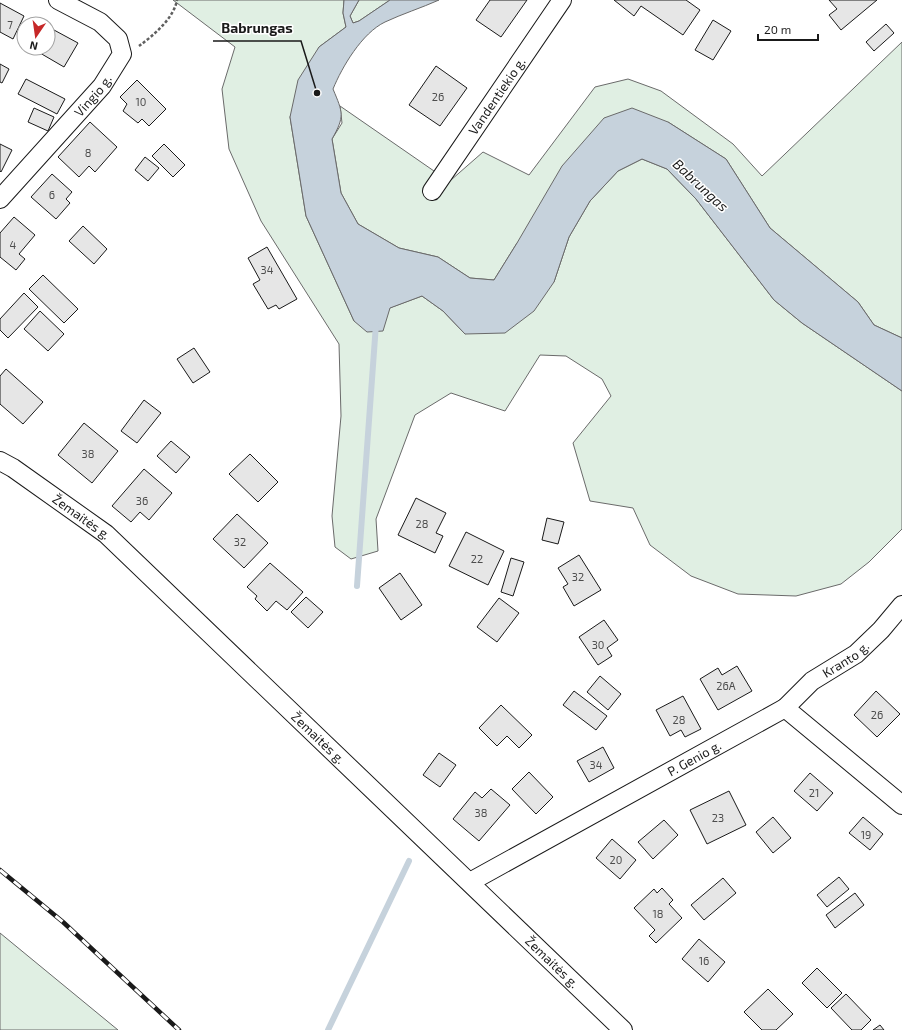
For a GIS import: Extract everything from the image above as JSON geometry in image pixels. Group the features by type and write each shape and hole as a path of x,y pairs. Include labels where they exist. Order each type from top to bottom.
{"street":[{"path":"58,0 100,22 118,39 122,54"},
{"name":"Vandentiekio g.","path":"432,191 562,0"},
{"name":"Vingio g.","path":"0,199 102,86 122,54"},
{"name":"Žemaitės g.","path":"0,461 13,468 106,534 623,1030"},
{"name":"Kranto g.","path":"785,708 812,681 856,654 881,630 902,605"},
{"path":"785,708 902,805"},
{"name":"P. Genio g.","path":"470,882 785,708"}],"path":[{"path":"122,54 135,49 150,38 176,9 177,0"}],"green space":[{"path":"173,0 344,0 343,13 346,27 319,47 290,117 306,216 354,321 422,296 443,311 465,334 554,282 569,237 590,201 618,171 642,159 667,169 696,199 774,300 802,323 902,391 902,529 869,562 841,584 796,596 738,594 691,576 650,545 633,508 590,501 573,443 611,396 602,379 566,356 540,355 505,411 451,393 415,415 376,519 378,551 351,559 335,547 332,516 341,416 339,344 261,221 229,149 222,89 235,47"},
{"path":"359,0 390,0 359,21 353,23 350,16"},
{"path":"902,42 902,338 874,325 858,302 770,228 726,159 668,122 517,243 494,280 470,278 438,257 399,248 358,224 341,193 332,139 342,123 340,106 434,171 451,180 483,152 529,175 595,87 628,79 661,91 733,144 762,176"},
{"path":"0,933 118,1030 0,1030"}],"water":[{"path":"344,0 359,0 350,16 353,23 359,21 390,0 439,0 391,19 368,34 347,61 333,89 341,109 341,119 332,139 341,193 358,224 399,248 438,257 470,278 494,280 562,166 604,118 632,108 668,122 726,159 770,228 858,302 874,325 902,338 902,391 802,323 774,300 696,199 667,169 642,159 618,171 590,201 569,237 554,282 534,311 505,333 465,334 443,311 422,296 390,308 383,331 367,332 354,321 306,216 290,117 298,80 319,47 346,27 343,13"}],"building":[{"path":"490,0 527,0 501,37 476,20"},
{"path":"614,0 686,0 700,10 683,35 641,6 634,16"},
{"path":"829,0 877,0 841,30 829,15 837,9"},
{"path":"0,3 24,16 16,16 16,33 13,39 0,32"},
{"path":"713,20 731,31 713,60 695,50"},
{"path":"886,24 894,33 874,51 866,42"},
{"path":"56,31 78,43 64,67 45,56 56,56"},
{"path":"0,64 9,69 2,83 0,82"},
{"path":"436,66 467,88 440,126 409,105"},
{"path":"26,79 65,99 57,114 18,94"},
{"path":"137,80 166,109 149,126 142,119 138,123 123,111 127,104 120,97"},
{"path":"34,108 54,117 48,131 28,122"},
{"path":"90,122 117,147 95,172 89,166 79,177 58,157"},
{"path":"0,144 12,150 1,172 0,171"},
{"path":"164,144 185,165 173,177 152,156"},
{"path":"145,157 159,168 148,181 135,170"},
{"path":"52,174 72,192 66,199 70,203 56,219 31,197"},
{"path":"14,217 35,235 19,254 25,259 16,270 0,257 0,233"},
{"path":"83,226 107,249 94,264 69,241"},
{"path":"267,247 297,299 279,309 276,305 268,309 253,284 260,280 248,258"},
{"path":"43,275 78,309 64,323 29,289"},
{"path":"24,293 38,307 8,338 0,330 0,319"},
{"path":"40,311 64,334 48,351 24,329"},
{"path":"194,348 210,372 193,383 177,359"},
{"path":"6,369 43,402 23,424 0,404 0,376"},
{"path":"144,400 161,413 137,443 121,431"},
{"path":"84,423 118,451 92,483 58,455"},
{"path":"171,441 190,457 176,473 157,456"},
{"path":"250,454 278,482 258,502 229,474"},
{"path":"144,469 172,493 149,520 140,512 131,522 112,506"},
{"path":"416,498 446,513 436,533 443,536 435,553 398,535"},
{"path":"237,514 268,543 244,568 213,539"},
{"path":"547,518 564,522 558,544 542,540"},
{"path":"466,532 504,551 488,585 449,566"},
{"path":"579,555 601,590 574,606 563,587 568,584 558,568"},
{"path":"511,558 524,562 513,596 501,592"},
{"path":"270,563 303,592 287,610 276,601 267,611 255,599 257,596 247,587"},
{"path":"400,573 422,605 401,620 379,588"},
{"path":"306,597 323,612 308,628 291,612"},
{"path":"499,598 519,613 497,642 477,627"},
{"path":"604,620 618,640 607,648 612,656 598,665 579,637"},
{"path":"737,666 752,691 718,710 700,679 718,668 722,675"},
{"path":"600,676 621,694 608,710 587,692"},
{"path":"574,691 607,716 596,730 563,705"},
{"path":"876,691 900,714 877,737 854,715"},
{"path":"683,696 701,729 685,737 681,730 670,736 656,710"},
{"path":"501,705 532,735 519,748 507,736 497,746 479,728"},
{"path":"603,747 614,768 589,782 577,761"},
{"path":"439,753 456,765 440,787 423,775"},
{"path":"529,772 553,797 536,814 512,789"},
{"path":"810,773 833,793 817,811 794,791"},
{"path":"491,789 510,805 479,841 453,819 475,792 482,798"},
{"path":"729,791 746,825 707,844 690,810"},
{"path":"773,817 791,838 773,853 756,832"},
{"path":"863,817 883,834 870,850 849,833"},
{"path":"664,820 678,835 653,859 638,842"},
{"path":"612,839 636,860 620,879 596,858"},
{"path":"839,877 849,889 827,907 817,895"},
{"path":"723,878 736,893 704,920 691,905"},
{"path":"662,888 673,900 669,904 682,918 656,943 649,936 655,930 634,908 654,889 657,893"},
{"path":"855,893 864,905 835,928 826,915"},
{"path":"699,939 725,962 708,982 682,959"},
{"path":"817,968 842,993 827,1008 802,983"},
{"path":"768,989 793,1014 776,1030 762,1030 744,1012"},
{"path":"846,994 871,1020 861,1030 852,1030 831,1008"},
{"path":"880,1025 884,1030 873,1030"}],"waterway":[{"path":"357,586 376,324"},
{"path":"328,1030 409,861"}],"railway":[{"path":"0,870 63,922 179,1030"}],"place":[{"name":"Babrungas","path":"317,93"}]}
